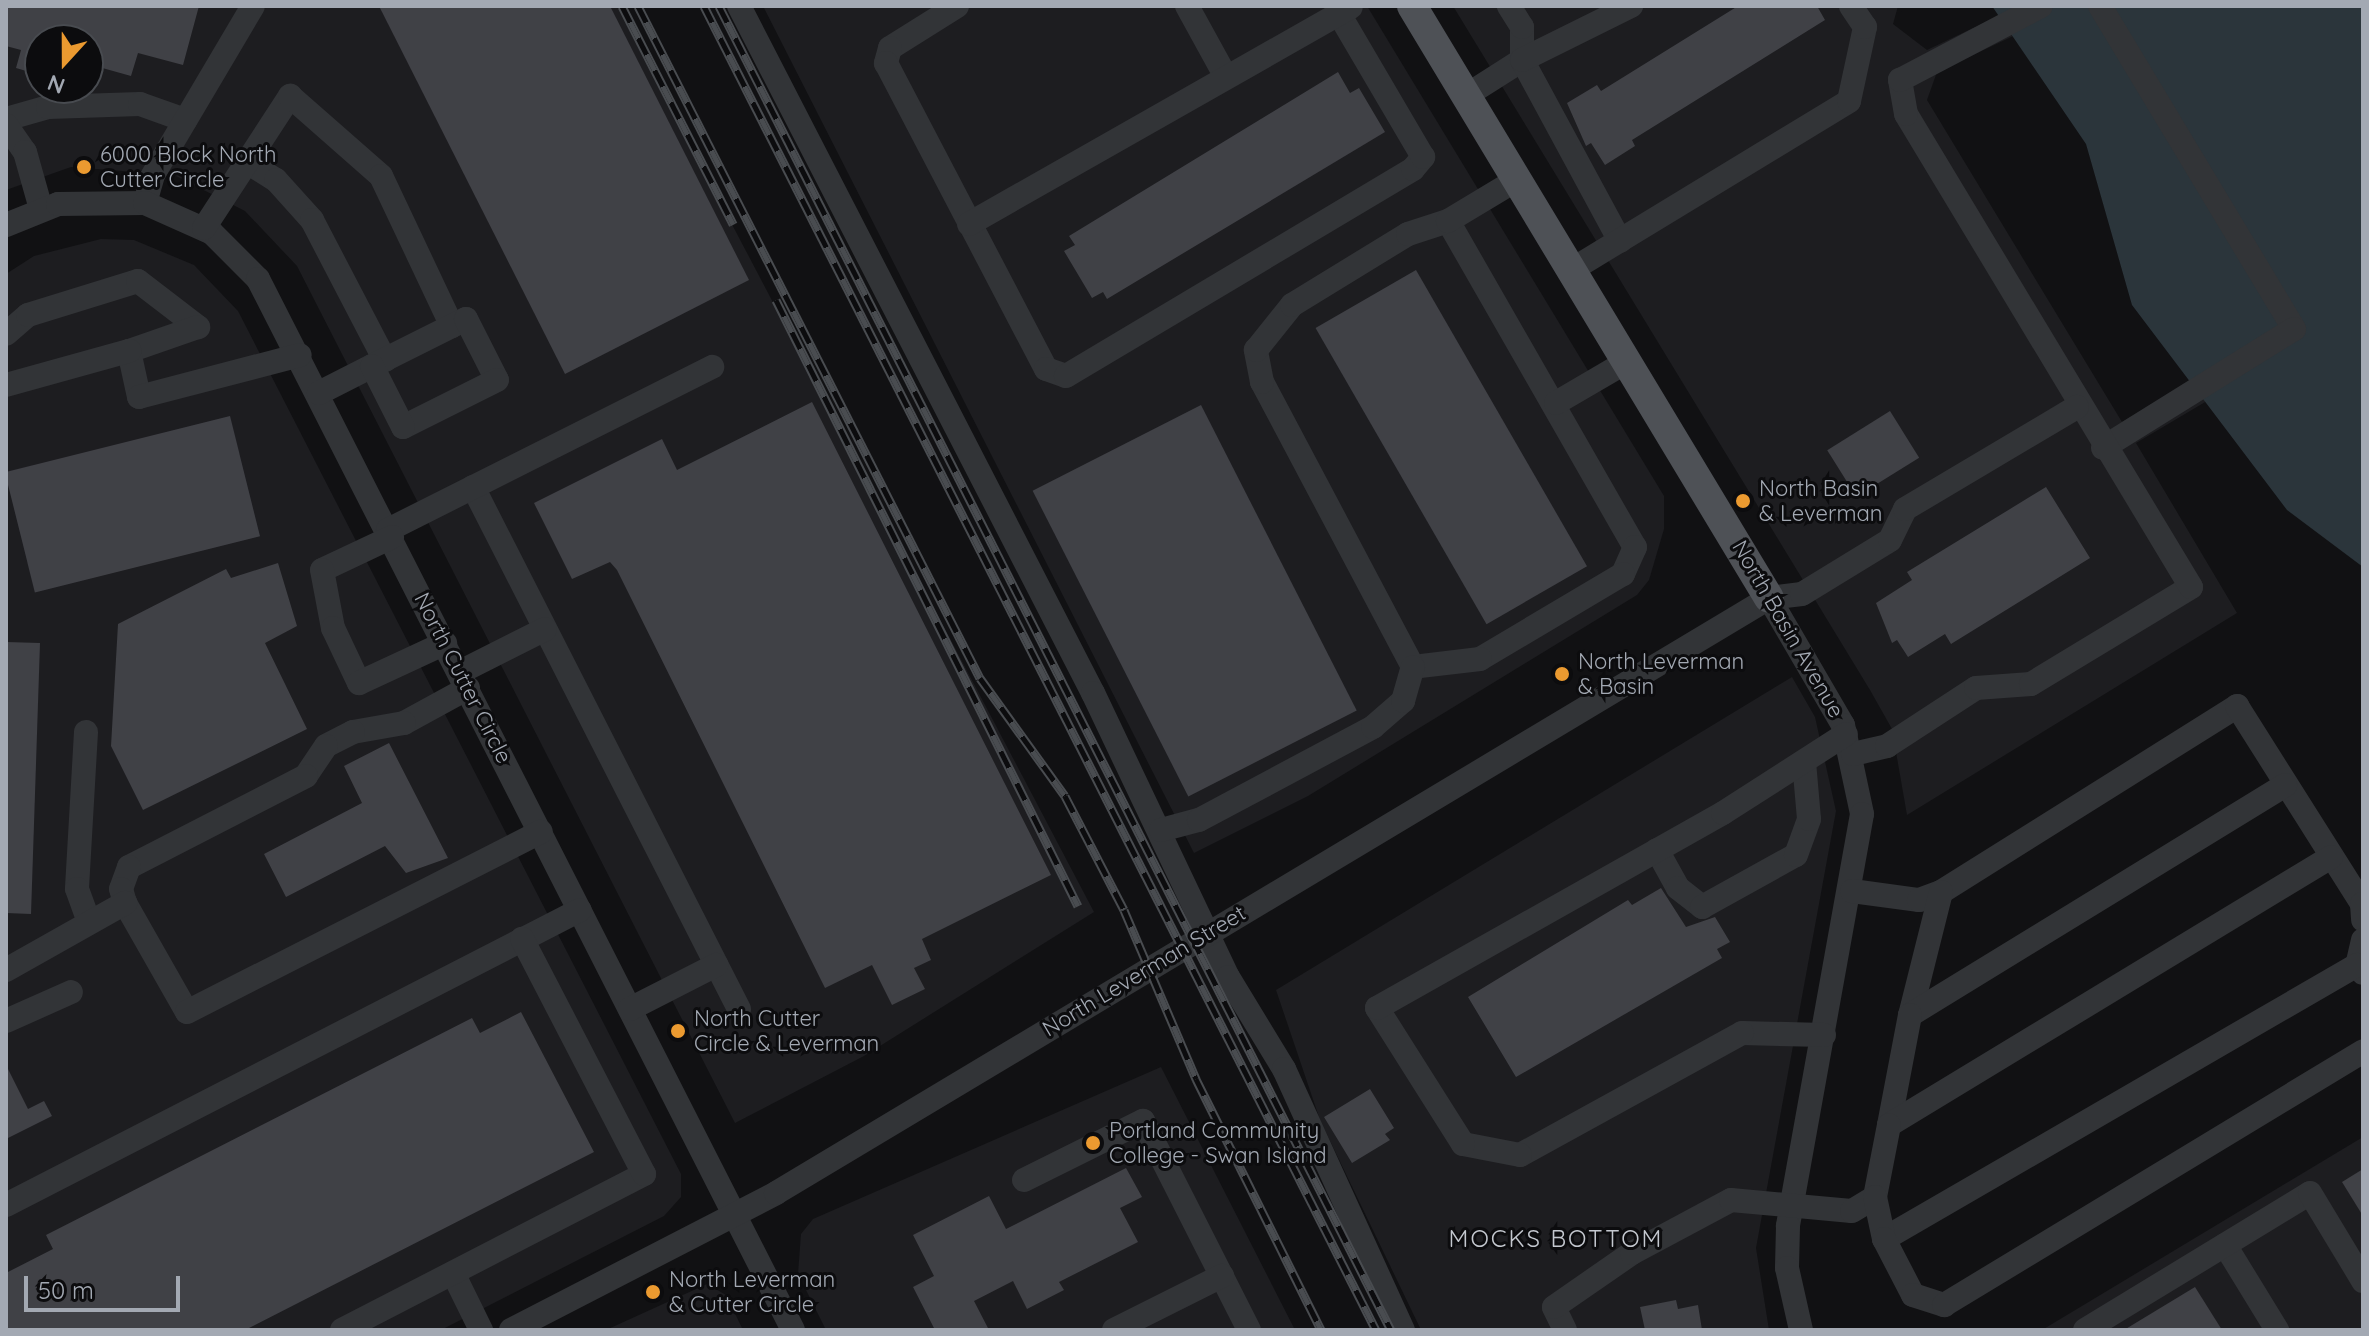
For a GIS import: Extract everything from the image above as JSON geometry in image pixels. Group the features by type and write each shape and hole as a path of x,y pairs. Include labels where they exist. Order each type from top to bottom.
{"main road":[{"name":"North Basin Avenue","path":"1412,6 1769,598"}],"street":[{"path":"145,203 185,120 253,6"},
{"path":"739,6 1161,830 1228,977 1284,1069 1403,1330"},
{"path":"957,6 890,48 886,63 969,224 1046,369 1066,376 1413,169 1423,157 1346,10 969,224"},
{"path":"1187,6 1226,77"},
{"path":"1509,6 1522,27 1522,60 1620,241"},
{"path":"1467,95 1522,60 1631,6"},
{"path":"1573,269 1849,101 1865,27 1851,6"},
{"path":"1824,1035 1742,1033 1520,1155 1463,1144 1377,1008 1657,850 1804,762 1850,744 1887,746 1976,688 2031,684 2191,587 2077,407 1906,114 1900,80 2041,6"},
{"path":"2100,6 2294,329 2103,448"},
{"path":"204,228 290,96 337,132 381,176 452,326"},
{"path":"6,119 48,107 140,104 185,120"},
{"path":"6,125 25,152 41,209"},
{"path":"247,162 276,180 312,220 378,363 403,427 497,380 466,319 378,363 319,393"},
{"path":"1161,830 1199,820 1373,727 1403,701 1413,667 1262,382 1256,350 1292,305 1408,234 1448,221 1518,179"},
{"name":"North Cutter Circle","path":"6,225 41,209 85,201 145,203 204,228 258,279 300,355 793,1330"},
{"path":"1413,667 1480,659 1629,567 1632,531 1448,221"},
{"path":"6,334 28,315 138,281 198,327 129,351 6,385"},
{"path":"129,351 139,397 300,355"},
{"path":"1556,403 1628,361"},
{"path":"445,643 359,683 333,628 322,570 473,487 712,367"},
{"name":"North Leverman Street","path":"511,1330 735,1216 1769,598 1802,594 1890,540 1905,509 2077,407"},
{"path":"473,487 739,1009"},
{"name":"North Basin Avenue","path":"1769,598 1850,744 1862,832 1792,1200 1787,1268 1801,1330"},
{"path":"541,832 187,1012 125,903 121,889 129,867 306,776 326,746 353,732 404,723 464,680 545,629"},
{"path":"1852,891 1919,900 1941,892 2237,706 2362,904 2363,920"},
{"path":"86,732 77,889 88,919"},
{"path":"1657,850 1678,888 1702,907 1796,855 1809,819 1804,762"},
{"path":"1910,1015 2285,785"},
{"path":"1889,1125 2331,857"},
{"path":"1941,892 1910,1015 1875,1197 1884,1239 1913,1295 1944,1305 2363,1051"},
{"path":"6,970 63,941 88,919 125,903"},
{"path":"6,1205 580,910"},
{"path":"342,1330 644,1174 522,939"},
{"path":"1884,1239 2360,969 2363,940"},
{"path":"630,1009 716,965"},
{"path":"6,1021 71,992"},
{"path":"1024,1180 1143,1121 1249,1330"},
{"path":"2085,1330 2310,1193 2363,1281"},
{"path":"1565,1330 1554,1307 1632,1253 1731,1200 1792,1200 1852,1211 1875,1197"},
{"path":"2225,1245 2277,1330"},
{"path":"453,1273 481,1330"},
{"path":"1114,1330 1222,1276"}],"shaded area":[{"path":"6,6 617,6 1094,912 864,1056 735,1123 297,266 245,211 174,175 71,167 6,190"},
{"path":"763,6 1367,6 1664,496 1664,529 1649,580 1637,595 1308,796 1194,853"},
{"path":"1453,6 1898,6 1893,24 1927,50 2019,6 2123,6 2320,334 2136,443 2237,613 1907,815 1892,729","holes":["2060,14 2081,20 2157,145 2141,155 2165,194 2182,185 2266,323 2260,340 2122,422 1927,100 1937,72"]},
{"path":"1992,6 2363,6 2363,567 2287,510 2132,305 2086,144"},
{"path":"101,239 134,240 194,265 238,311 681,1174 681,1197 664,1216 441,1330 6,1330 6,274 34,256"},
{"path":"1792,677 1815,717 1836,811 1756,1248 1769,1330 1421,1330 1320,1120 1276,990"},
{"name":"Portland Community College - Swan Island","path":"1161,1067 1295,1330 826,1330 798,1274 801,1234 813,1219"},
{"path":"2363,1137 2363,1330 2042,1330"},
{"path":"707,1284 726,1295 743,1330 606,1330"}],"building":[{"path":"6,6 199,6 183,65 138,53 131,76 104,68 104,24 24,24 24,70 16,68 21,50 6,46"},
{"path":"379,6 610,6 749,280 565,374"},
{"path":"1738,6 1817,6 1825,20 1632,140 1635,146 1605,165 1591,143 1586,146 1567,103 1597,85 1601,91"},
{"path":"1338,72 1350,93 1359,88 1385,132 1107,299 1103,292 1092,298 1064,251 1075,245 1069,236"},
{"path":"1416,270 1587,566 1487,624 1316,328"},
{"path":"812,402 1051,875 922,939 931,960 914,968 925,989 892,1005 872,965 825,988 617,570 610,562 572,579 534,503 662,439 677,470"},
{"path":"1201,405 1357,711 1188,796 1033,491"},
{"path":"1890,411 1919,458 1856,497 1827,450"},
{"path":"230,416 260,536 35,592 6,472"},
{"path":"2046,487 2090,558 1951,644 1945,634 1908,657 1897,640 1892,643 1876,603 1912,580 1907,572"},
{"path":"278,563 297,626 265,643 307,729 143,810 111,746 118,624 226,569 231,578"},
{"path":"6,642 40,643 31,914 6,913"},
{"path":"389,743 448,858 406,873 385,846 286,897 264,854 362,803 344,766"},
{"path":"1661,888 1686,927 1715,917 1730,942 1717,949 1722,958 1516,1077 1468,997 1628,900 1632,905"},
{"path":"521,1012 594,1152 245,1330 6,1330 6,1273 53,1249 46,1235 472,1018 480,1033"},
{"path":"6,1065 28,1109 44,1101 52,1116 6,1139"},
{"path":"1370,1089 1394,1128 1385,1134 1390,1140 1352,1163 1324,1117"},
{"path":"1126,1168 1142,1197 1120,1208 1138,1242 1059,1282 1064,1290 1027,1309 1013,1281 974,1301 989,1330 935,1330 913,1287 934,1276 913,1235 989,1196 1006,1229"},
{"path":"2363,1169 2363,1216 2342,1182"},
{"path":"2195,1287 2222,1330 2124,1330"},
{"path":"1676,1300 1678,1309 1698,1305 1702,1330 1645,1330 1640,1307"}],"railway":[{"path":"622,6 733,224"},
{"path":"638,6 980,678 1065,796 1124,910 1196,1079 1321,1330"},
{"path":"704,6 1376,1330"},
{"path":"719,6 1391,1330"},
{"path":"776,300 1078,906"}],"place":[{"name":"6000 Block North Cutter Circle","path":"84,167"},
{"name":"North Basin & Leverman","path":"1743,501"},
{"name":"North Leverman & Basin","path":"1562,674"},
{"name":"North Cutter Circle & Leverman","path":"678,1031"},
{"name":"Portland Community College - Swan Island","path":"1093,1143"},
{"name":"North Leverman & Cutter Circle","path":"653,1292"}],"district":[{"name":"MOCKS BOTTOM","path":"1556,1239"}]}
